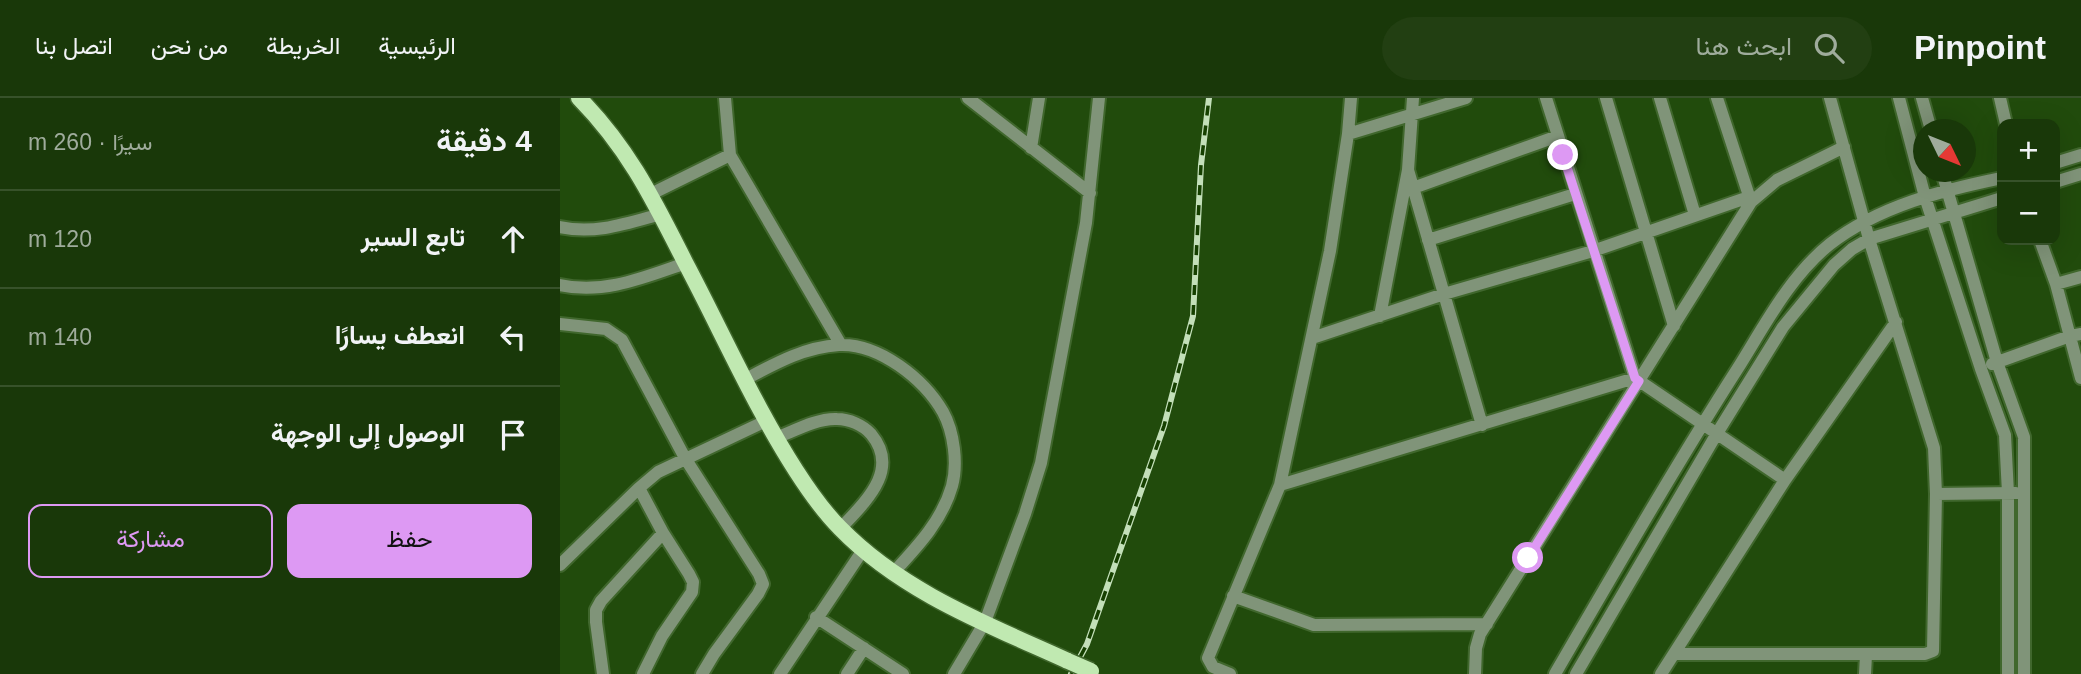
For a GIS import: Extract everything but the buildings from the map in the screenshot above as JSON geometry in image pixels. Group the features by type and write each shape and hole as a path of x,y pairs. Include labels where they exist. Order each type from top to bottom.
{"main road":[{"path":"579,98 613,135 651,194 766,421 804,481 840,528 892,573 985,622 1095,672"}],"street":[{"path":"724,98 730,155 841,345"},
{"path":"968,98 1090,193"},
{"path":"1031,148 1038,98"},
{"path":"954,674 985,622 1041,463 1090,193 1099,98"},
{"path":"1230,674 1213,667 1208,658 1280,485 1330,251 1349,134 1351,98"},
{"path":"1380,316 1408,170 1413,98"},
{"path":"1349,134 1466,98"},
{"path":"1546,98 1593,251 1637,380 1785,480"},
{"path":"1606,98 1674,326"},
{"path":"1660,98 1695,215"},
{"path":"1475,674 1477,641 1750,200 1717,98"},
{"path":"1674,654 1866,655 1926,654 1933,651 1936,460 1931,433 1869,239 1830,98"},
{"path":"1899,98 1933,221 2005,435 2008,493 2008,674"},
{"path":"1922,98 1928,119"},
{"path":"2000,98 2005,119"},
{"path":"1413,188 1558,136"},
{"path":"1311,338 1444,294 1593,251 1695,215 1750,200 1777,180 1844,147"},
{"path":"651,194 730,155"},
{"path":"2060,161 2081,155"},
{"path":"1408,170 1482,425"},
{"path":"2060,180 2081,174"},
{"path":"1555,674 1701,425 1799,276 1830,244 1865,221 1947,189 1997,179"},
{"path":"1945,182 1997,362 2024,437 2024,674"},
{"path":"1428,240 1576,194"},
{"path":"1576,674 1716,435 1783,327 1812,289 1852,249 1869,239 1997,200"},
{"path":"560,227 602,229 661,214"},
{"path":"2042,245 2075,335 2081,378"},
{"path":"560,285 570,287 625,284 686,262"},
{"path":"2056,285 2081,277"},
{"path":"1661,674 1785,480 1896,322"},
{"path":"560,324 606,329 622,340 685,458 759,574 763,584 702,674"},
{"path":"1981,369 2075,335"},
{"path":"744,380 785,358 814,349 841,345 871,351 899,366 925,389 944,413 955,456 953,484 944,508 927,536 892,573"},
{"path":"1280,485 1637,380"},
{"path":"776,438 836,418 852,421 867,429 878,443 884,456 876,484 864,503 840,528"},
{"path":"560,565 658,472 766,421"},
{"path":"639,488 693,582 692,592 662,636 643,674"},
{"path":"1936,494 2024,493"},
{"path":"603,674 596,610 601,601 663,533"},
{"path":"780,674 863,550"},
{"path":"1233,596 1314,625 1487,624"},
{"path":"816,617 904,674"},
{"path":"846,674 864,648"},
{"path":"1865,674 1866,655"}],"railway":[{"path":"1071,674 1087,644 1164,426 1193,316 1201,165 1209,98"}],"route":[{"path":"1528,558 1639,381 1635,378 1563,155"}]}
